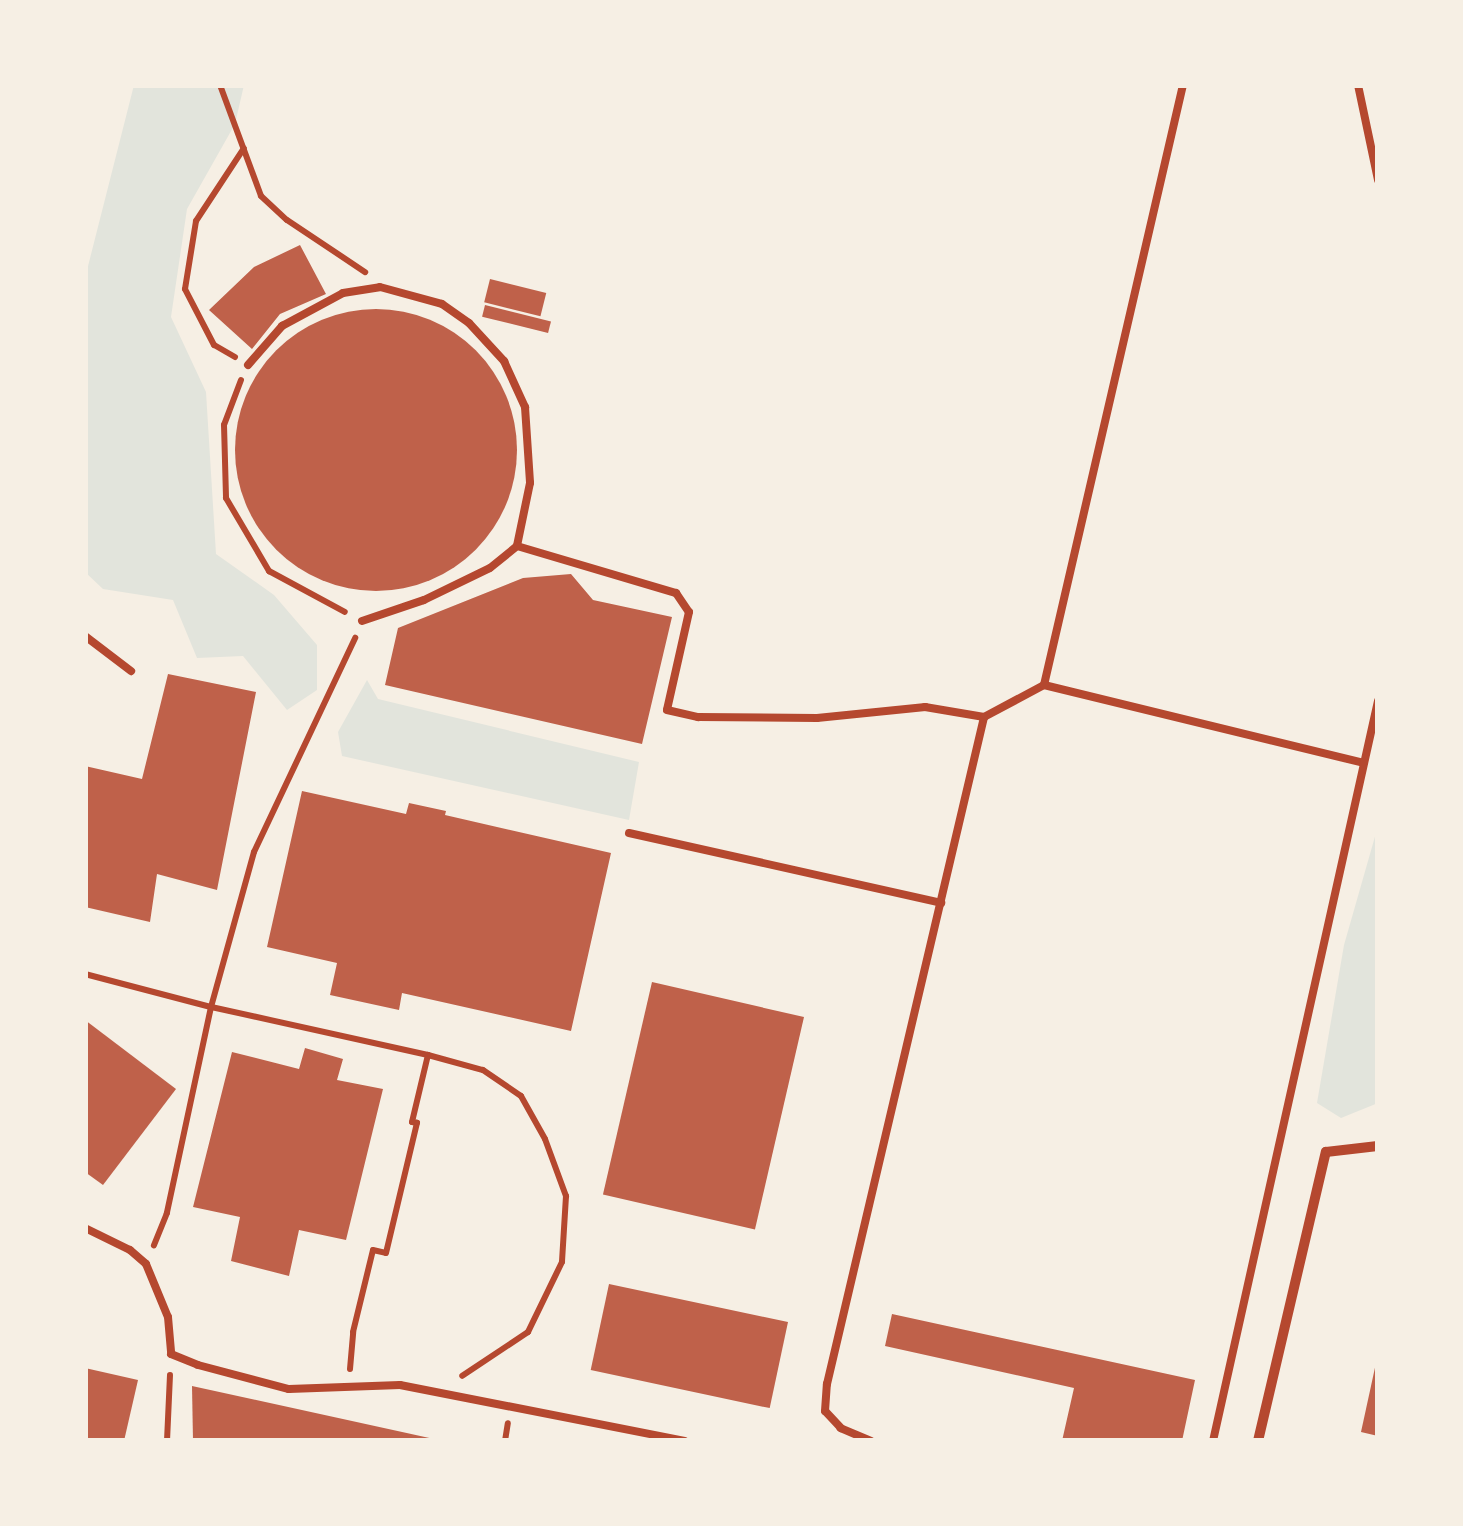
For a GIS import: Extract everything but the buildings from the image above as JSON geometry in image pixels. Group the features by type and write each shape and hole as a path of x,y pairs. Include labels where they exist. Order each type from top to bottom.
{"street":[{"path":"1258,1441 1326,1152 1378,1146"}],"lane":[{"path":"1044,686 1184,85"},
{"path":"1358,85 1378,180"},
{"path":"248,365 282,326 314,305 343,293 380,286 442,304 469,323 504,361 526,407 530,483 517,546 490,568 424,600 362,621"},
{"path":"517,546 676,593 689,612 667,710 698,717 817,718 924,707 984,717 1044,686 1364,764"},
{"path":"85,636 130,671"},
{"path":"1213,1441 1378,701"},
{"path":"871,1441 841,1428 826,1412 827,1384 984,717"},
{"path":"628,833 941,903"},
{"path":"85,1228 130,1250 146,1264 168,1316 171,1354 259,1383 348,1390 412,1388 686,1441"}],"path":[{"path":"220,85 261,196 287,220 360,267 380,286"},
{"path":"146,1264 167,1213 211,1006 254,852 362,621 269,571 226,498 224,425 248,365 214,344 185,289 196,221 244,148"},
{"path":"85,974 483,1070 521,1096 545,1139 566,1196 562,1262 528,1332 468,1374 412,1388"},
{"path":"348,1390 357,1316 373,1250 386,1253 418,1123 412,1122 428,1055"},
{"path":"167,1441 171,1354"}],"shaded area":[{"path":"134,85 244,85 235,124 187,209 171,317 206,392 216,554 274,595 317,645 317,690 287,710 243,656 197,658 173,600 103,589 85,572 85,278"},
{"path":"367,680 378,699 639,762 629,820 342,756 338,732"},
{"path":"1378,826 1378,1103 1341,1118 1317,1103 1344,945"}]}
